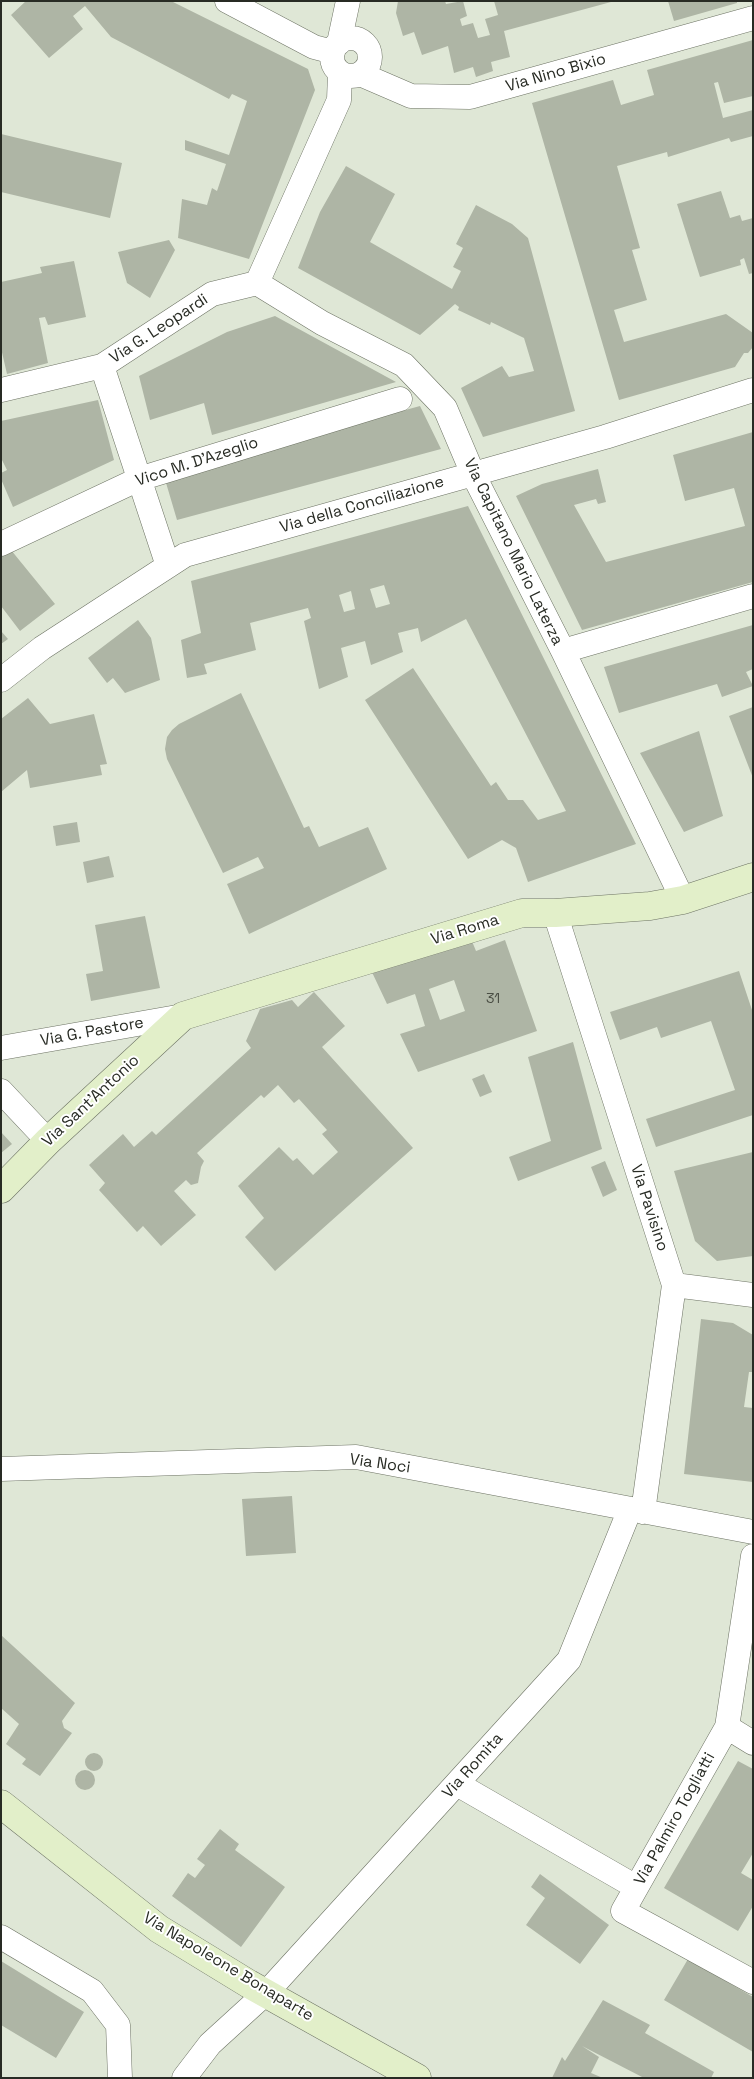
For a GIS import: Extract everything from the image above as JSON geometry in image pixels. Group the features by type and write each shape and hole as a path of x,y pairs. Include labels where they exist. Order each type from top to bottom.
{"street":[{"name":"Via Nino Bixio","path":"227,1 411,96 470,97 753,18"},
{"path":"256,283 340,100 348,1"},
{"name":"Via G. Leopardi","path":"168,566 102,366 212,294 256,283"},
{"name":"Via Capitano Mario Laterza","path":"256,283 322,323 404,365 445,408 474,474 683,900"},
{"path":"1,390 102,366"},
{"name":"Via della Conciliazione","path":"1,680 42,648 185,555 605,436 753,390"},
{"name":"Vico M. D'Azeglio","path":"1,544 139,479 400,399"},
{"path":"562,650 753,596"},
{"name":"Via Roma","path":"183,1016 522,913 555,913 650,906 683,900 753,878"},
{"name":"Via Pavisino","path":"555,913 674,1285 636,1510"},
{"name":"Via G. Pastore","path":"1,1048 183,1016"},
{"name":"Via Sant'Antonio","path":"1,1189 48,1141 183,1016"},
{"path":"1,1091 48,1141"},
{"path":"674,1285 753,1295"},
{"name":"Via Noci","path":"1,1469 356,1458 753,1532"},
{"name":"Via Romita","path":"184,2078 210,2044 267,1992 569,1660 636,1510"},
{"name":"Via Palmiro Togliatti","path":"753,1556 727,1727 623,1910 753,1982"},
{"path":"727,1727 753,1743"},
{"path":"457,1784 636,1888"},
{"name":"Via Napoleone Bonaparte","path":"1,1804 159,1929 249,1984 267,1992 417,2078"},
{"path":"1,1937 92,1991 118,2025 120,2078"}],"building":[{"path":"26,1 171,1 308,69 315,90 249,259 178,238 182,199 207,205 212,188 217,191 226,164 185,150 185,140 229,155 247,101 232,94 229,99 111,37 85,6 73,16 83,29 49,58 11,15"},
{"path":"398,1 445,1 446,4 463,1 467,16 460,19 462,26 473,23 478,38 490,35 485,19 498,15 494,1 611,2 504,31 510,57 491,62 493,71 476,77 473,67 454,73 448,46 422,55 414,32 403,36 396,13"},
{"path":"668,1 737,1 737,3 674,21"},
{"path":"753,40 753,96 724,103 718,82 714,83 723,118 753,110 753,136 731,142 729,138 668,157 667,152 617,166 640,248 632,250 647,300 614,310 624,342 726,314 753,333 753,347 748,353 744,353 735,367 619,400 532,103 613,80 621,105 654,95 647,70"},
{"path":"1,134 122,163 110,218 1,192"},
{"path":"346,166 395,194 370,242 452,289 461,271 453,267 463,248 456,244 476,205 512,224 528,238 575,411 483,437 461,388 502,366 509,377 534,371 524,338 491,322 490,325 458,310 459,307 455,304 420,335 298,268 320,212"},
{"path":"721,191 730,218 740,215 742,221 753,218 753,273 749,274 744,258 740,260 741,265 700,277 677,204"},
{"path":"169,240 175,250 150,298 127,283 118,252"},
{"path":"74,261 86,317 48,325 45,317 39,318 48,363 7,374 1,348 1,282 42,273 40,267"},
{"path":"275,316 396,382 212,435 204,403 150,420 139,376 227,332"},
{"path":"98,400 114,460 13,507 1,479 1,473 7,470 1,458 1,421"},
{"path":"420,406 441,449 177,520 164,476"},
{"path":"753,432 753,582 582,630 516,496 542,484 598,469 606,502 598,504 596,499 574,505 606,562 745,526 734,488 685,501 673,455"},
{"path":"468,506 636,844 528,882 516,848 502,840 468,859 365,700 413,668 491,786 496,782 508,800 523,800 538,820 566,811 466,619 421,642 418,628 398,633 403,652 371,665 365,641 341,648 348,677 319,689 304,621 311,618 308,608 250,623 256,650 204,664 207,674 187,678 181,640 201,633 191,581","holes":["384,585 390,604 376,608 370,589","351,591 355,609 344,612 339,595"]},
{"path":"11,550 55,604 20,631 1,606 1,554"},
{"path":"138,620 151,638 160,680 125,693 113,678 107,683 88,658"},
{"path":"753,625 753,669 746,672 753,686 722,697 717,684 619,713 604,667"},
{"path":"1,631 8,639 1,644"},
{"path":"241,693 304,828 309,826 319,847 368,827 387,869 249,934 227,884 264,868 258,857 223,873 167,759 165,749 167,737 179,724"},
{"path":"28,698 50,724 94,714 107,764 100,765 102,775 30,788 27,770 1,792 1,719"},
{"path":"753,707 753,778 729,716"},
{"path":"699,731 723,816 684,832 640,753"},
{"path":"77,822 80,842 56,846 53,826"},
{"path":"109,856 114,877 87,883 83,862"},
{"path":"145,916 160,988 91,1001 86,974 103,971 95,925"},
{"path":"469,934 476,951 505,940 537,1031 418,1072 400,1034 425,1026 415,994 387,1004 370,968","holes":["454,980 465,1011 440,1020 429,989"]},
{"path":"739,971 753,1013 753,1115 656,1147 646,1119 735,1090 711,1021 661,1038 657,1027 620,1040 610,1012"},
{"path":"314,992 345,1026 322,1047 413,1148 275,1271 245,1237 264,1218 238,1186 279,1147 293,1161 297,1158 313,1175 338,1152 322,1134 327,1130 299,1099 294,1103 278,1085 264,1098 261,1095 197,1153 204,1161 198,1183 191,1185 186,1180 174,1191 196,1215 161,1246 143,1226 137,1232 99,1190 105,1183 89,1165 123,1134 134,1147 152,1131 156,1135 251,1048 246,1041 260,1009 292,1000 298,1007"},
{"path":"573,1042 602,1149 518,1181 509,1157 551,1141 528,1057"},
{"path":"484,1074 492,1092 480,1097 472,1079"},
{"path":"1,1132 12,1144 1,1153"},
{"path":"753,1152 753,1256 717,1261 695,1241 674,1171"},
{"path":"605,1161 617,1190 603,1197 591,1167"},
{"path":"701,1319 733,1323 753,1335 753,1372 749,1372 744,1407 753,1408 753,1482 684,1474"},
{"path":"292,1496 296,1553 246,1556 242,1499"},
{"path":"1,1635 75,1703 62,1721 64,1728 72,1733 40,1776 22,1764 26,1759 6,1744 19,1724 1,1708"},
{"path":"94,1753 100,1756 103,1762 100,1768 94,1771 88,1768 85,1762 88,1756"},
{"path":"738,1761 753,1769 753,1853 741,1873 753,1880 753,1906 738,1931 664,1888"},
{"path":"85,1770 92,1773 95,1780 92,1787 85,1790 78,1787 75,1780 78,1773"},
{"path":"220,1829 239,1844 235,1850 285,1887 241,1947 172,1896 188,1873 195,1878 205,1865 197,1859"},
{"path":"540,1874 609,1925 580,1964 526,1925 545,1898 531,1887"},
{"path":"688,1959 753,1997 753,2052 664,2000"},
{"path":"1,1961 84,2012 56,2058 1,2025"},
{"path":"603,2000 650,2025 645,2033 714,2072 711,2078 644,2078 582,2046 599,2057 591,2073 603,2078 552,2078 562,2057 565,2061"}]}
